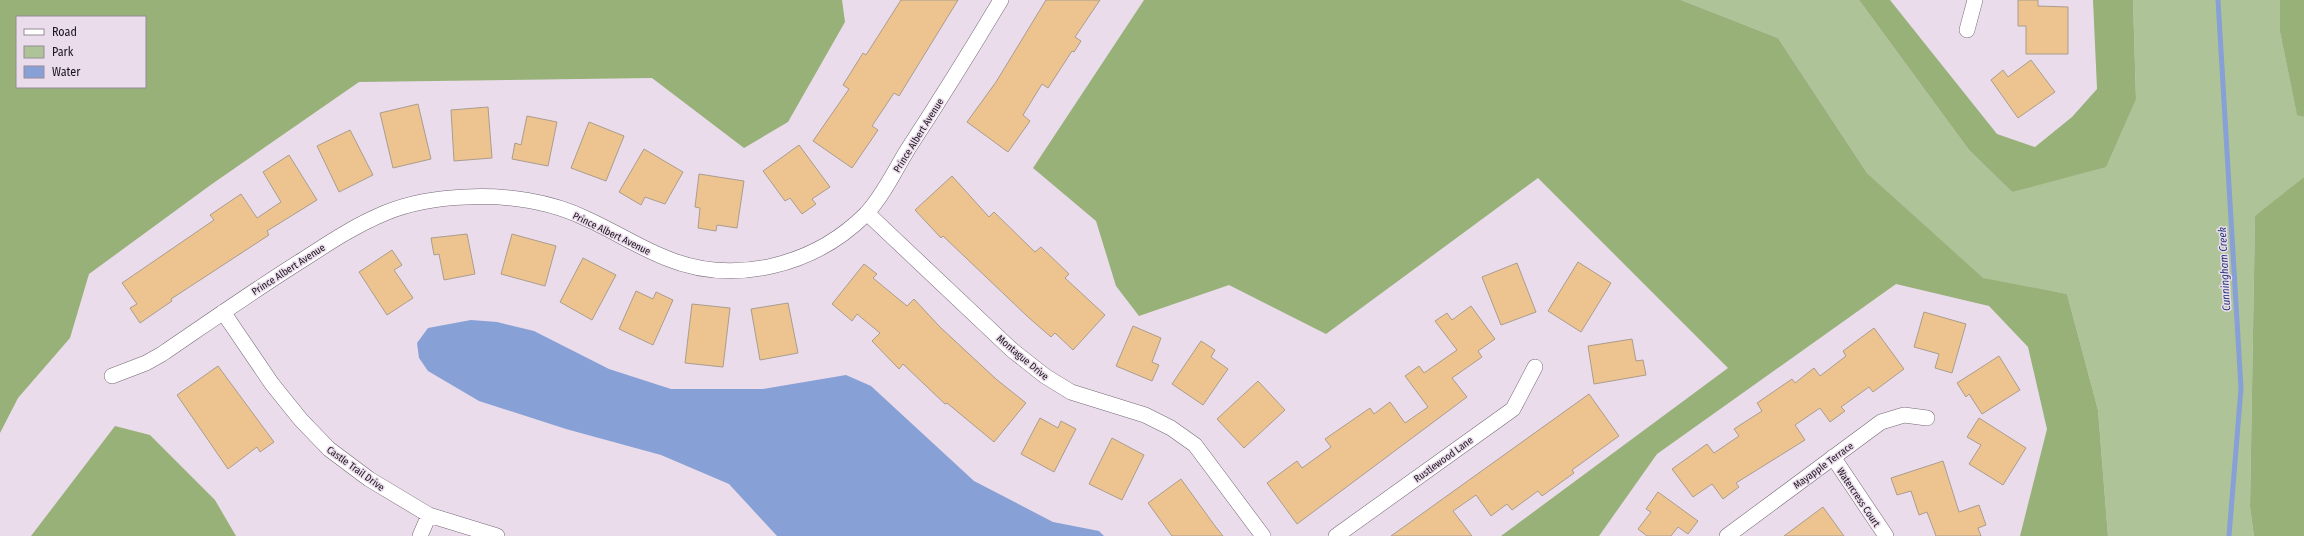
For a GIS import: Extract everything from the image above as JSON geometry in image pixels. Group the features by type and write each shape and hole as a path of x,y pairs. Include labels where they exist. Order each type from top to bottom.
{"street":[{"name":"Prince Albert Avenue","path":"112,376 146,363 162,354 223,312 346,232 387,212 423,202 464,197 503,197 545,204 585,218 646,250 676,262 718,272 758,269 795,260 826,244 867,213 1001,0"},
{"path":"1967,30 1975,0"},
{"name":"Montague Drive","path":"867,213 1012,350 1044,376 1071,392 1145,415 1171,428 1194,445 1263,536"},
{"name":"Castle Trail Drive","path":"223,312 272,384 301,420 330,450 369,479 429,515 497,536"},
{"name":"Rustlewood Lane","path":"1336,536 1513,409 1535,367"},
{"name":"Mayapple Terrace","path":"1727,536 1881,422 1892,417 1915,416 1927,418"},
{"name":"Watercress Court","path":"1833,457 1886,536"},
{"path":"420,536 429,515"}],"green space":[{"path":"0,0 842,0 845,22 788,122 744,148 652,78 359,82 212,184 89,274 70,338 18,398 0,433"},
{"path":"1144,0 1681,0 1778,38 1867,173 1983,278 2067,294 2098,410 2108,536 2020,536 2047,429 2028,347 1989,306 1896,284 1657,454 1599,536 1501,536 1728,368 1538,178 1326,334 1229,285 1139,316 1116,286 1096,221 1033,168"},
{"path":"1681,0 1859,0 1969,150 2012,192 2136,99 2133,0 2280,0 2280,32 2297,114 2304,117 2304,177 2255,217 2250,507 2254,536 2108,536 2098,410 2067,294 1983,279 1867,173 1778,38"},
{"path":"1859,0 1890,0 1997,134 2035,147 2072,117 2097,89 2093,0 2133,0 2136,99 2106,167 2012,192 1969,150"},
{"path":"2280,0 2304,0 2304,117 2297,115 2280,32"},
{"path":"2304,177 2304,536 2254,536 2250,507 2255,216"},
{"path":"115,426 150,435 215,500 236,536 31,536"}],"water":[{"path":"471,320 497,322 534,331 609,369 671,389 763,389 846,375 871,386 974,481 1053,522 1099,531 1104,536 777,536 729,484 661,455 566,429 479,401 428,371 419,358 417,343 428,328"}],"building":[{"path":"901,0 958,0 899,96 894,93 872,126 878,130 852,168 813,141 849,89 843,85 863,53 866,55"},
{"path":"1046,0 1100,0 1075,37 1081,41 1074,52 1072,51 1048,88 1042,84 1023,115 1030,121 1008,152 967,122 996,82"},
{"path":"2018,0 2038,0 2038,6 2068,7 2068,54 2026,54 2026,26 2018,26"},
{"path":"2031,60 2055,92 2018,118 1991,80 2003,70 2008,77"},
{"path":"418,104 431,159 393,168 380,113"},
{"path":"488,107 492,158 454,161 451,110"},
{"path":"527,116 557,122 548,166 512,159 515,143 521,145"},
{"path":"589,122 624,136 606,181 571,168"},
{"path":"350,130 373,175 339,192 317,146"},
{"path":"799,145 830,187 812,199 816,204 802,214 790,198 785,201 763,171"},
{"path":"644,149 683,172 665,204 645,197 641,205 619,192"},
{"path":"289,155 317,200 267,231 269,235 171,299 172,301 140,323 130,308 137,304 122,283 214,220 210,215 241,194 257,218 281,202 263,172"},
{"path":"699,174 744,181 737,228 717,225 716,231 698,228 700,208 695,207"},
{"path":"952,176 989,217 994,212 1035,252 1041,247 1069,274 1065,278 1105,315 1073,350 1055,333 1051,337 1028,317 943,236 941,238 915,210"},
{"path":"467,234 475,274 444,280 439,254 434,255 431,238"},
{"path":"512,234 556,246 545,286 501,274"},
{"path":"392,250 402,265 394,270 413,298 387,315 359,272"},
{"path":"583,258 616,275 592,320 560,302"},
{"path":"1578,262 1611,283 1581,332 1548,311"},
{"path":"1517,263 1536,312 1501,325 1482,277"},
{"path":"864,264 877,274 873,278 907,306 914,299 940,327 996,379 1026,403 994,442 947,403 945,404 903,364 899,369 872,341 880,333 857,314 852,321 832,304"},
{"path":"636,291 653,299 656,292 673,300 653,345 619,329"},
{"path":"788,303 798,353 760,360 751,309"},
{"path":"692,304 730,308 723,367 685,363"},
{"path":"1471,306 1495,339 1478,351 1482,357 1452,378 1467,397 1297,524 1267,483 1297,461 1302,468 1331,447 1325,439 1370,408 1374,414 1390,402 1405,423 1428,407 1405,376 1419,366 1424,373 1457,350 1435,321 1447,313 1452,320"},
{"path":"1924,312 1966,324 1952,373 1935,368 1939,354 1914,347"},
{"path":"1133,326 1161,338 1152,362 1159,365 1152,381 1116,366"},
{"path":"1874,328 1904,369 1873,392 1869,387 1841,407 1845,411 1830,422 1820,408 1795,425 1805,440 1736,483 1739,487 1723,499 1712,484 1693,497 1672,469 1707,444 1714,453 1739,436 1734,429 1762,411 1757,403 1792,379 1795,383 1814,368 1820,376 1846,356 1843,351"},
{"path":"1632,339 1636,361 1643,360 1646,375 1594,384 1588,346"},
{"path":"1201,341 1215,350 1211,357 1228,369 1203,405 1172,384"},
{"path":"1999,356 2020,390 1982,414 1969,394 1966,397 1957,383"},
{"path":"218,366 274,442 260,452 257,447 228,469 177,395"},
{"path":"1258,381 1285,410 1244,448 1217,419"},
{"path":"1589,394 1619,436 1572,470 1574,473 1542,496 1538,491 1512,510 1507,504 1491,516 1476,495 1453,511 1472,536 1391,536"},
{"path":"1040,418 1058,428 1061,421 1076,429 1054,472 1021,454"},
{"path":"1979,418 2026,448 2003,485 1969,464 1981,445 1967,437"},
{"path":"1112,438 1144,455 1122,500 1089,484"},
{"path":"1943,461 1959,512 1979,505 1986,525 1978,528 1981,536 1936,536 1927,512 1919,515 1911,491 1897,495 1891,478"},
{"path":"1181,479 1223,536 1172,536 1148,503"},
{"path":"1658,492 1698,521 1688,534 1678,527 1671,536 1647,536 1638,529 1651,512 1646,509"},
{"path":"1823,507 1844,536 1784,536"}],"waterway":[{"name":"Cunningham Creek","path":"2218,0 2241,388 2229,536"}]}
